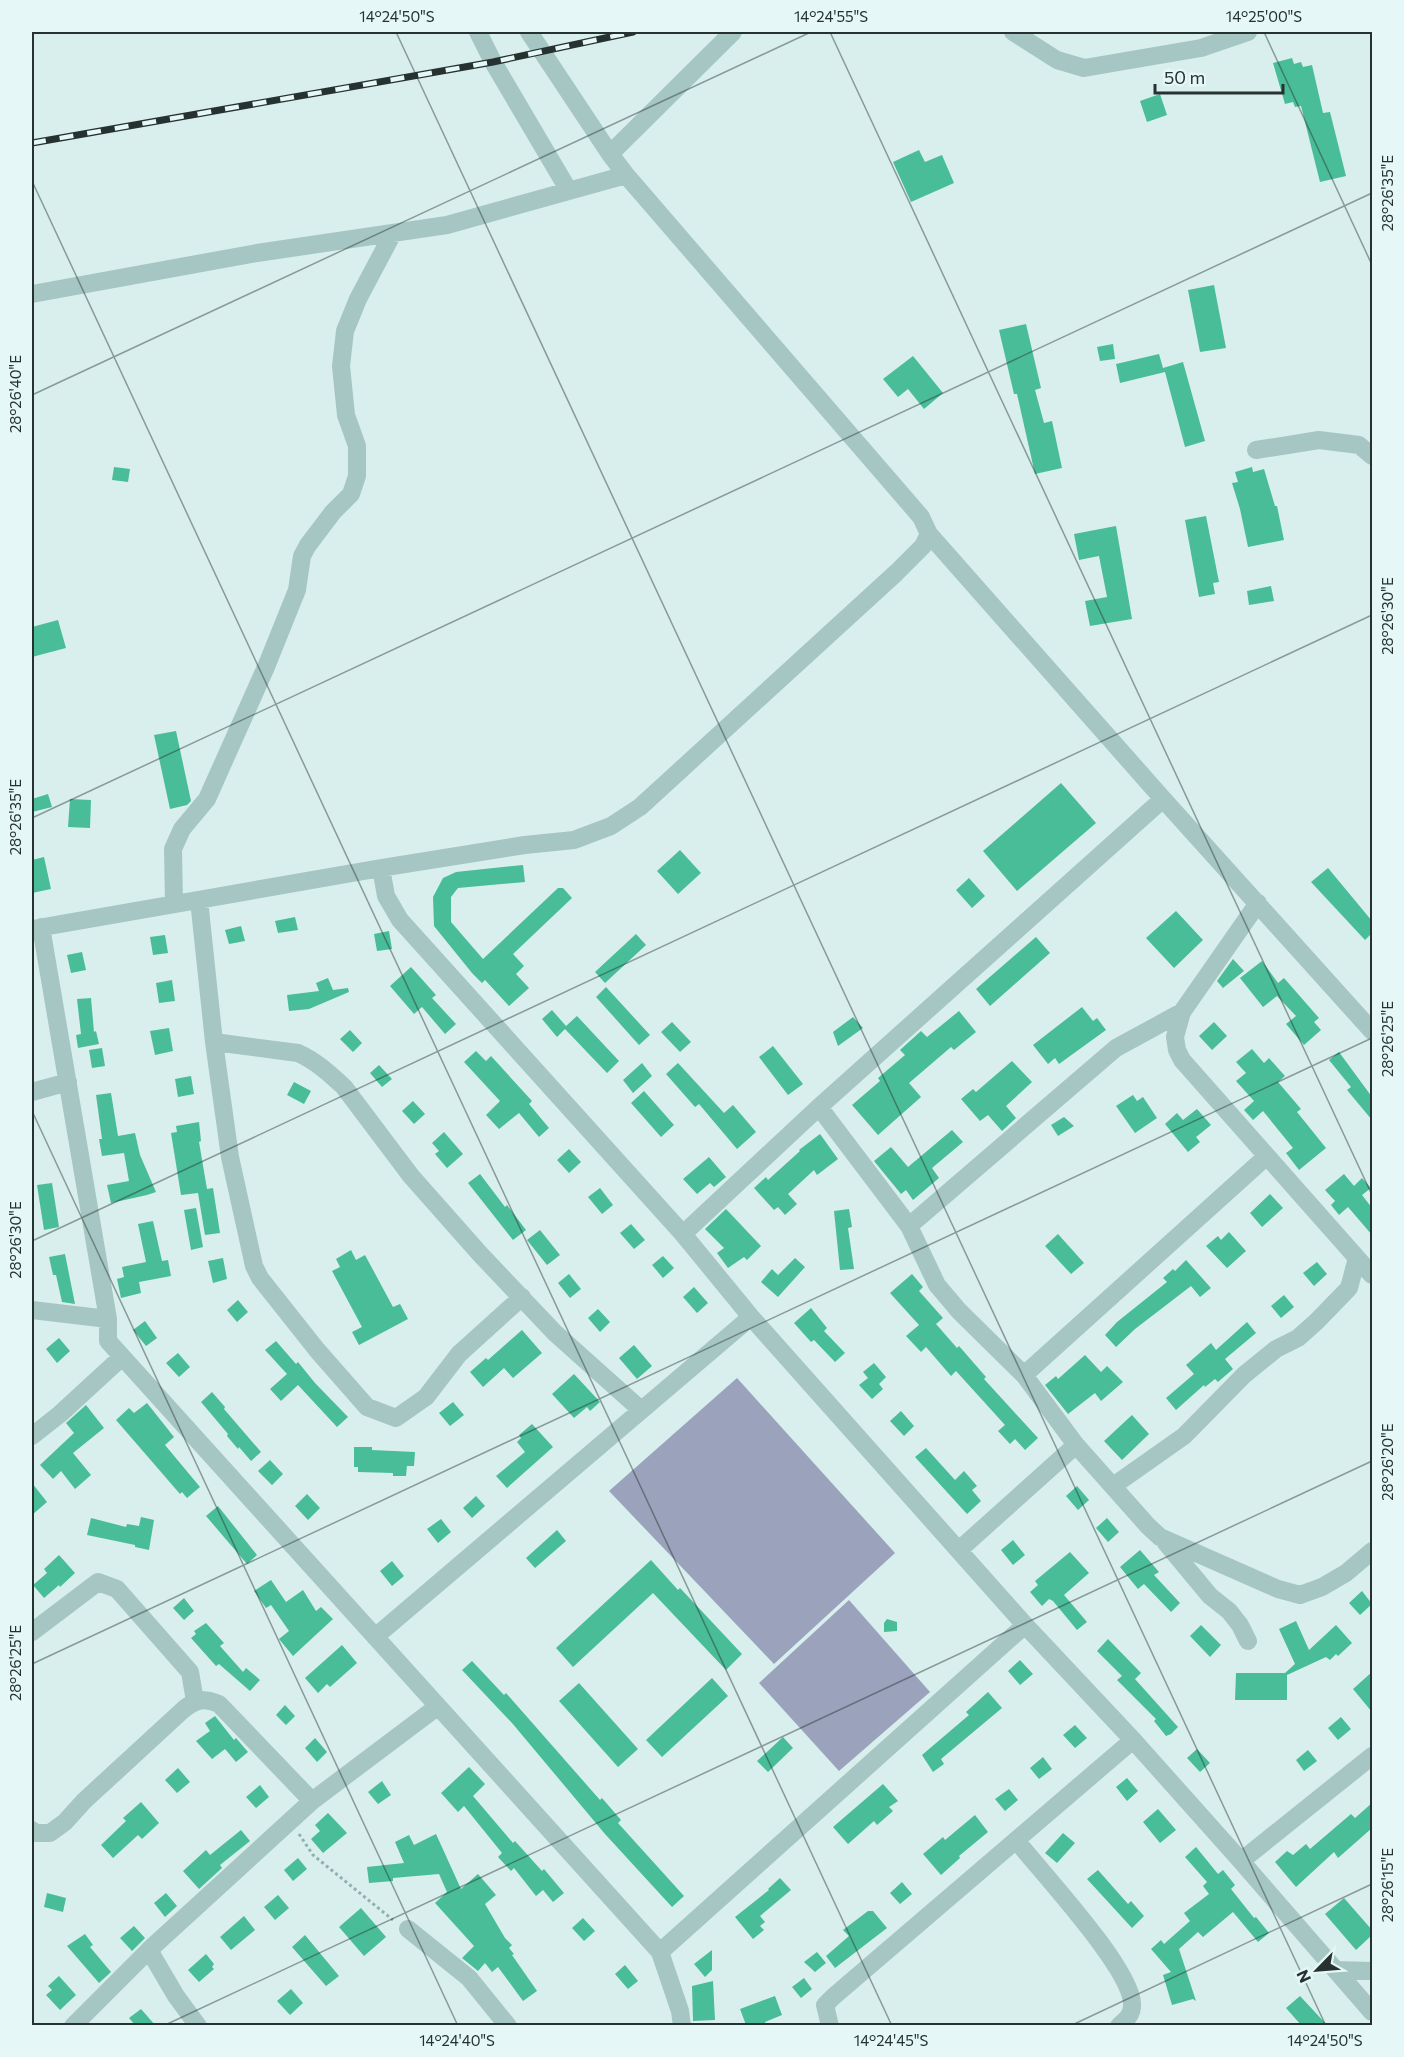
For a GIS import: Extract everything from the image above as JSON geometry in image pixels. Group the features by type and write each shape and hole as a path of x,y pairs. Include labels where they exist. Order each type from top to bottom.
{"street":[{"path":"478,32 504,82 569,191"},
{"path":"529,32 626,175 921,517 929,534 1372,1031"},
{"path":"610,154 733,32"},
{"path":"1012,32 1057,60 1084,68 1202,48 1248,32"},
{"path":"32,294 257,253 447,225 626,175"},
{"path":"174,904 173,849 182,829 207,798 267,667 297,590 302,556 333,512 351,494 357,476 357,446 346,415 341,366 345,331 358,298 393,233"},
{"path":"1256,450 1319,440 1359,445 1372,456"},
{"path":"682,2025 680,2012 660,1952 108,1341 108,1319 68,1082 36,928 381,868 525,845 574,840 611,826 640,807 896,573 923,546 929,534"},
{"path":"683,1234 819,1107 1163,799"},
{"path":"381,868 386,896 400,920 683,1234 751,1317 1025,1625 1133,1740 1372,2012"},
{"path":"199,900 214,1042 231,1157 254,1266 260,1278 317,1350 367,1407 396,1418 426,1397 459,1354 522,1297"},
{"path":"1258,903 1182,1012 1175,1037 1177,1050 1182,1060 1372,1275"},
{"path":"909,1226 1116,1048 1182,1012"},
{"path":"214,1042 298,1053 311,1059 331,1075 344,1087 411,1176 555,1333 640,1409"},
{"path":"32,1092 68,1082"},
{"path":"819,1107 909,1226 937,1285 959,1311 1024,1375 1076,1445 1148,1526 1161,1537 1210,1596 1229,1611 1240,1625 1248,1641"},
{"path":"1024,1375 1267,1156"},
{"path":"1113,1486 1184,1436 1244,1375 1276,1349 1298,1338 1316,1322 1349,1288 1357,1258"},
{"path":"32,1310 108,1319"},
{"path":"375,1637 640,1409 751,1317"},
{"path":"32,1436 60,1414 122,1357"},
{"path":"959,1550 1076,1445"},
{"path":"1161,1537 1278,1589 1300,1595 1322,1587 1346,1573 1372,1551"},
{"path":"32,1632 98,1582 117,1589 190,1672 195,1701"},
{"path":"660,1952 1025,1625"},
{"path":"32,1830 35,1833 50,1833 65,1822 84,1801 195,1701 206,1699 219,1704 312,1801"},
{"path":"73,2025 149,1950 289,1821 312,1801 437,1707"},
{"path":"830,2025 825,2005 832,1997 1133,1740"},
{"path":"1241,1861 1372,1756"},
{"path":"1016,1840 1111,1956 1125,1981 1130,1990 1133,2005 1130,2017 1119,2025"},
{"path":"408,1929 469,1978 507,2025"},
{"path":"149,1950 176,1996 198,2025"},
{"path":"1336,1971 1372,1971"}],"path":[{"path":"289,1821 314,1855 386,1915 408,1929"}],"shaded area":[{"path":"737,1378 895,1553 774,1664 609,1491"},
{"path":"849,1600 930,1692 839,1771 759,1683"}],"building":[{"path":"1292,58 1294,64 1301,62 1303,67 1312,65 1323,113 1330,112 1346,176 1320,182 1301,106 1295,107 1293,102 1285,104 1273,63"},
{"path":"1160,94 1167,115 1147,122 1140,101"},
{"path":"919,150 925,162 942,155 954,183 911,202 893,162"},
{"path":"1214,285 1226,348 1200,352 1188,290"},
{"path":"1026,324 1041,388 1035,390 1044,423 1052,421 1062,468 1035,474 1017,394 1014,394 999,330"},
{"path":"1113,344 1115,359 1100,361 1097,347"},
{"path":"1159,354 1163,368 1183,362 1205,441 1185,447 1165,372 1120,383 1116,364"},
{"path":"913,356 943,393 924,409 908,389 898,397 883,379"},
{"path":"114,467 130,469 128,482 112,480"},
{"path":"1252,467 1253,472 1264,469 1275,506 1277,506 1284,540 1248,547 1232,483 1238,482 1235,472"},
{"path":"1206,516 1219,582 1213,583 1215,594 1199,597 1185,520"},
{"path":"1116,526 1132,619 1090,626 1085,601 1107,597 1099,556 1079,560 1074,534"},
{"path":"1271,586 1274,601 1249,605 1247,591"},
{"path":"58,620 66,648 32,657 32,627"},
{"path":"176,731 191,801 187,805 170,809 154,735"},
{"path":"1061,783 1096,823 1017,891 983,851"},
{"path":"48,794 52,807 32,812 32,799"},
{"path":"70,799 91,800 90,828 68,827"},
{"path":"680,850 701,873 678,894 657,871"},
{"path":"44,857 51,889 32,893 32,860"},
{"path":"523,865 525,882 458,888 451,897 451,922 483,959 558,888 563,888 572,898 513,954 524,966 516,974 529,988 509,1006 485,980 482,983 472,973 434,926 433,897 443,878 456,872"},
{"path":"1328,868 1372,921 1372,933 1365,940 1311,882"},
{"path":"969,878 985,896 972,908 956,890"},
{"path":"1176,911 1203,940 1174,968 1146,938"},
{"path":"295,917 298,930 278,933 275,921"},
{"path":"241,926 245,941 229,944 225,930"},
{"path":"389,931 392,949 377,951 374,934"},
{"path":"636,934 646,945 605,983 595,972"},
{"path":"165,935 168,953 153,955 150,937"},
{"path":"1036,937 1050,953 990,1006 976,989"},
{"path":"82,952 86,970 71,973 67,955"},
{"path":"1233,959 1244,971 1223,988 1217,981"},
{"path":"1262,961 1278,983 1284,978 1319,1018 1314,1022 1321,1030 1304,1045 1286,1024 1296,1016 1277,996 1263,1007 1240,978"},
{"path":"411,967 436,995 432,998 456,1024 445,1034 422,1007 414,1014 390,986"},
{"path":"328,978 333,990 348,988 349,992 309,1009 289,1011 287,995 319,991 316,983"},
{"path":"172,980 175,1001 159,1003 156,983"},
{"path":"606,987 650,1035 639,1045 596,997"},
{"path":"91,998 94,1032 96,1031 99,1044 78,1048 76,1035 81,1034 77,999"},
{"path":"1082,1007 1093,1021 1097,1018 1106,1030 1059,1064 1055,1058 1048,1064 1033,1045"},
{"path":"552,1010 566,1026 577,1016 619,1061 607,1073 565,1029 557,1037 542,1019"},
{"path":"959,1011 976,1032 954,1050 951,1047 909,1083 921,1097 878,1135 852,1105 905,1055 900,1050 921,1031 927,1037"},
{"path":"853,1017 863,1028 838,1046 833,1032"},
{"path":"672,1022 691,1042 680,1052 661,1032"},
{"path":"1214,1022 1227,1036 1212,1050 1199,1036"},
{"path":"169,1028 173,1051 155,1055 150,1031"},
{"path":"350,1030 362,1043 353,1052 340,1039"},
{"path":"773,1046 803,1084 788,1095 759,1057"},
{"path":"102,1048 105,1066 92,1068 89,1050"},
{"path":"1252,1049 1264,1063 1269,1058 1285,1076 1278,1082 1301,1109 1297,1112 1326,1148 1299,1170 1286,1153 1293,1148 1263,1111 1253,1120 1244,1110 1254,1101 1236,1081 1246,1073 1236,1062"},
{"path":"476,1051 486,1061 491,1056 532,1101 529,1104 549,1128 539,1137 519,1113 499,1129 486,1115 500,1101 464,1062"},
{"path":"1339,1052 1372,1097 1372,1120 1347,1090 1351,1087 1329,1060"},
{"path":"1012,1061 1032,1082 1006,1106 1016,1118 1002,1131 988,1115 980,1121 961,1099 973,1089 976,1092"},
{"path":"642,1063 652,1076 633,1093 623,1080"},
{"path":"678,1063 724,1113 733,1105 756,1132 737,1149 699,1104 695,1107 666,1074"},
{"path":"379,1065 392,1079 382,1087 370,1073"},
{"path":"191,1076 194,1094 178,1097 175,1079"},
{"path":"294,1082 311,1091 304,1104 287,1095"},
{"path":"644,1091 674,1125 661,1137 631,1103"},
{"path":"111,1093 118,1136 135,1133 140,1155 156,1192 111,1203 107,1185 129,1181 124,1153 102,1156 96,1095"},
{"path":"1133,1095 1137,1101 1143,1097 1157,1118 1135,1133 1116,1106"},
{"path":"413,1101 425,1114 414,1124 402,1111"},
{"path":"1197,1109 1211,1125 1196,1137 1200,1142 1188,1152 1165,1124 1177,1113 1183,1120"},
{"path":"1064,1117 1074,1126 1058,1136 1051,1125"},
{"path":"199,1122 201,1141 199,1142 207,1189 213,1188 220,1233 205,1235 198,1193 181,1195 171,1133 177,1132 176,1126"},
{"path":"952,1130 963,1142 932,1168 939,1178 913,1200 906,1190 901,1194 874,1161 891,1147 908,1167"},
{"path":"444,1132 463,1154 447,1168 435,1154 439,1151 432,1143"},
{"path":"820,1134 838,1159 817,1175 814,1170 788,1194 797,1204 785,1215 778,1207 774,1210 754,1188 766,1177 768,1180 799,1150"},
{"path":"569,1149 581,1162 569,1173 557,1160"},
{"path":"709,1157 726,1177 714,1187 710,1183 697,1194 683,1179"},
{"path":"480,1174 526,1230 513,1240 468,1183"},
{"path":"1344,1174 1354,1186 1362,1178 1371,1188 1362,1195 1372,1208 1372,1235 1348,1207 1339,1215 1331,1205 1335,1201 1325,1190"},
{"path":"52,1183 59,1227 44,1230 37,1185"},
{"path":"600,1188 613,1205 602,1214 588,1197"},
{"path":"1270,1194 1283,1208 1262,1227 1250,1213"},
{"path":"196,1208 203,1247 191,1250 184,1210"},
{"path":"726,1209 761,1246 747,1260 744,1257 728,1268 717,1253 724,1248 705,1229"},
{"path":"849,1209 852,1227 848,1228 854,1269 840,1270 834,1211"},
{"path":"153,1221 162,1261 168,1260 171,1276 139,1282 141,1293 121,1298 117,1279 124,1277 122,1267 146,1262 138,1224"},
{"path":"631,1224 645,1240 634,1249 620,1233"},
{"path":"540,1230 560,1255 547,1265 527,1240"},
{"path":"1229,1232 1246,1251 1227,1268 1206,1246 1218,1236 1221,1240"},
{"path":"1058,1234 1084,1263 1071,1274 1045,1246"},
{"path":"351,1250 356,1260 365,1255 393,1307 400,1304 408,1319 359,1345 352,1332 362,1327 332,1271 340,1267 336,1259"},
{"path":"65,1254 75,1304 62,1302 49,1257"},
{"path":"663,1256 674,1268 663,1278 652,1265"},
{"path":"223,1258 227,1279 213,1283 208,1261"},
{"path":"795,1258 805,1267 778,1297 761,1282 772,1269 778,1275"},
{"path":"1186,1260 1211,1288 1200,1297 1191,1286 1135,1329 1116,1347 1105,1335 1117,1322 1167,1282 1163,1278 1173,1269 1175,1271"},
{"path":"1317,1262 1327,1274 1314,1286 1303,1273"},
{"path":"569,1274 581,1289 570,1298 558,1283"},
{"path":"912,1274 923,1287 919,1291 943,1318 936,1324 957,1348 959,1346 986,1377 984,1379 1038,1438 1025,1450 1015,1439 1010,1444 998,1431 1005,1425 956,1371 951,1376 926,1347 921,1352 906,1336 919,1325 890,1293"},
{"path":"694,1287 708,1303 697,1313 683,1297"},
{"path":"1284,1295 1294,1307 1281,1318 1271,1306"},
{"path":"238,1300 248,1312 237,1322 227,1310"},
{"path":"811,1308 827,1328 824,1331 845,1353 835,1362 814,1340 811,1342 794,1323"},
{"path":"598,1309 610,1322 600,1332 588,1318"},
{"path":"145,1321 157,1338 146,1346 133,1330"},
{"path":"1247,1322 1256,1333 1225,1359 1233,1369 1218,1382 1215,1379 1205,1387 1204,1385 1176,1410 1166,1398 1194,1374 1186,1365 1211,1343 1216,1350"},
{"path":"522,1330 542,1353 513,1378 504,1368 483,1387 470,1372 486,1358 488,1360"},
{"path":"59,1338 70,1351 57,1363 46,1349"},
{"path":"276,1341 348,1417 337,1427 298,1385 281,1401 270,1389 287,1374 265,1350"},
{"path":"634,1345 652,1366 637,1379 619,1358"},
{"path":"178,1353 190,1367 179,1377 166,1363"},
{"path":"1085,1355 1101,1372 1107,1366 1123,1382 1101,1401 1095,1393 1068,1414 1045,1385 1056,1376 1058,1379"},
{"path":"874,1363 886,1377 879,1384 883,1389 872,1399 859,1385 868,1378 863,1372"},
{"path":"574,1374 600,1402 590,1411 587,1407 574,1418 552,1394"},
{"path":"212,1392 261,1452 251,1461 239,1447 238,1449 201,1402"},
{"path":"453,1402 464,1415 450,1426 439,1413"},
{"path":"147,1403 174,1437 165,1445 200,1487 187,1498 182,1492 180,1494 116,1420 129,1408 134,1413"},
{"path":"86,1405 104,1428 73,1453 91,1475 75,1489 61,1471 53,1479 40,1465 74,1433 66,1423"},
{"path":"901,1411 914,1426 904,1436 890,1421"},
{"path":"1132,1415 1149,1434 1122,1460 1104,1441"},
{"path":"532,1424 553,1447 507,1488 496,1476 525,1452 517,1442 521,1438 519,1435"},
{"path":"354,1447 415,1452 414,1466 407,1466 406,1476 393,1476 393,1473 358,1472 358,1467 354,1467"},
{"path":"926,1448 955,1480 964,1471 977,1486 972,1490 981,1501 967,1514 915,1457"},
{"path":"270,1460 283,1474 272,1485 258,1471"},
{"path":"32,1483 47,1502 32,1515"},
{"path":"1077,1486 1089,1500 1078,1510 1066,1496"},
{"path":"307,1494 320,1508 308,1520 295,1506"},
{"path":"476,1496 485,1506 472,1518 463,1508"},
{"path":"218,1506 257,1555 247,1564 206,1516"},
{"path":"141,1517 154,1520 149,1550 87,1535 91,1518 126,1527 127,1524 139,1526"},
{"path":"1107,1518 1119,1532 1108,1542 1096,1528"},
{"path":"441,1519 451,1532 438,1543 427,1529"},
{"path":"557,1530 566,1541 535,1568 526,1558"},
{"path":"1013,1540 1025,1555 1013,1565 1001,1550"},
{"path":"1140,1550 1159,1572 1154,1575 1180,1603 1171,1612 1144,1584 1138,1589 1120,1567"},
{"path":"1070,1552 1089,1573 1064,1595 1087,1622 1077,1630 1053,1601 1049,1599 1042,1606 1030,1592 1038,1585 1035,1581"},
{"path":"59,1555 75,1573 44,1598 33,1585 47,1573 44,1569"},
{"path":"651,1560 742,1654 726,1670 653,1593 573,1667 556,1648"},
{"path":"392,1561 404,1576 392,1586 380,1571"},
{"path":"271,1580 286,1602 303,1590 316,1611 321,1607 333,1619 293,1656 279,1639 289,1631 271,1605 266,1608 254,1591"},
{"path":"1362,1591 1372,1604 1360,1615 1349,1603"},
{"path":"184,1598 194,1611 184,1620 173,1608"},
{"path":"887,1619 897,1622 897,1631 884,1632 884,1623"},
{"path":"1296,1621 1309,1650 1336,1625 1352,1643 1330,1660 1326,1657 1287,1675 1287,1700 1235,1700 1236,1673 1285,1673 1295,1664 1279,1629"},
{"path":"206,1623 224,1643 220,1646 243,1672 246,1668 260,1680 250,1691 219,1664 216,1666 191,1638 196,1634 194,1631"},
{"path":"1201,1625 1221,1645 1210,1657 1190,1636"},
{"path":"1108,1639 1141,1673 1135,1679 1178,1727 1171,1734 1166,1736 1154,1721 1156,1719 1117,1680 1122,1676 1097,1651"},
{"path":"342,1645 357,1663 330,1687 327,1684 318,1693 305,1678"},
{"path":"1020,1660 1033,1674 1020,1685 1008,1671"},
{"path":"472,1661 504,1695 506,1693 600,1800 602,1798 621,1820 618,1823 684,1896 672,1907 605,1834 512,1723 462,1670"},
{"path":"1372,1672 1372,1712 1353,1689"},
{"path":"712,1678 728,1696 662,1757 646,1740"},
{"path":"579,1683 638,1749 618,1767 559,1701"},
{"path":"988,1692 1002,1708 941,1759 944,1764 933,1772 922,1755 969,1715 966,1712"},
{"path":"285,1705 295,1716 286,1725 276,1715"},
{"path":"215,1716 234,1740 236,1738 248,1752 236,1762 225,1749 212,1759 196,1741 210,1731 205,1723"},
{"path":"1341,1717 1351,1729 1338,1740 1328,1728"},
{"path":"1075,1725 1087,1738 1075,1748 1063,1735"},
{"path":"783,1737 793,1748 768,1772 757,1761"},
{"path":"315,1738 327,1752 317,1762 305,1748"},
{"path":"1197,1749 1210,1763 1200,1772 1187,1758"},
{"path":"1308,1750 1317,1761 1304,1771 1296,1760"},
{"path":"1043,1757 1052,1769 1039,1779 1030,1768"},
{"path":"469,1767 485,1784 473,1796 513,1843 515,1841 542,1871 544,1869 564,1893 553,1902 543,1890 536,1896 514,1868 511,1871 498,1857 502,1853 464,1806 458,1812 441,1793"},
{"path":"178,1768 190,1782 177,1793 165,1780"},
{"path":"1127,1778 1138,1791 1127,1801 1116,1787"},
{"path":"382,1781 391,1795 378,1804 368,1792"},
{"path":"883,1784 898,1801 889,1807 893,1811 877,1825 874,1821 848,1844 833,1827"},
{"path":"260,1785 269,1797 256,1808 246,1797"},
{"path":"1009,1789 1018,1800 1005,1811 995,1799"},
{"path":"141,1802 159,1823 142,1839 138,1835 113,1858 101,1845 126,1821 123,1818"},
{"path":"1372,1803 1372,1828 1338,1858 1334,1852 1296,1887 1275,1862 1287,1851 1293,1855 1306,1844 1310,1849 1351,1814 1355,1818"},
{"path":"1158,1809 1176,1830 1160,1843 1143,1822"},
{"path":"328,1813 347,1833 323,1853 311,1839 320,1831 315,1825"},
{"path":"975,1815 988,1832 959,1856 960,1858 941,1875 923,1854 943,1837 945,1840"},
{"path":"241,1830 250,1841 220,1865 222,1868 199,1889 183,1871 206,1850 210,1855"},
{"path":"1063,1833 1075,1843 1057,1863 1045,1853"},
{"path":"436,1834 461,1889 478,1874 496,1895 485,1904 505,1938 512,1945 509,1948 514,1954 512,1955 537,1991 523,2001 498,1967 492,1972 485,1963 478,1971 462,1958 474,1946 435,1903 447,1892 439,1874 393,1878 393,1881 369,1883 367,1867 404,1863 395,1842 409,1835 414,1845"},
{"path":"1196,1847 1218,1874 1223,1870 1235,1885 1231,1889 1269,1933 1258,1942 1233,1912 1203,1937 1198,1932 1179,1949 1196,2001 1193,1999 1172,2005 1163,1975 1171,1972 1151,1949 1161,1940 1164,1944 1190,1921 1184,1913 1209,1894 1203,1886 1207,1882 1185,1857"},
{"path":"298,1858 307,1869 293,1881 284,1870"},
{"path":"1098,1870 1128,1904 1131,1901 1144,1916 1132,1928 1087,1879"},
{"path":"780,1878 791,1890 760,1916 765,1922 760,1926 764,1930 753,1939 735,1917 769,1890"},
{"path":"902,1882 912,1894 900,1904 890,1893"},
{"path":"47,1893 66,1898 63,1912 44,1907"},
{"path":"166,1893 177,1906 165,1917 154,1903"},
{"path":"278,1895 289,1908 275,1920 264,1907"},
{"path":"1344,1898 1372,1930 1372,1935 1356,1950 1325,1914"},
{"path":"361,1908 386,1937 364,1956 339,1927"},
{"path":"868,1911 873,1911 887,1928 835,1968 826,1956 849,1936 843,1930"},
{"path":"244,1916 255,1930 231,1950 220,1937"},
{"path":"583,1918 595,1931 584,1941 572,1928"},
{"path":"134,1926 145,1938 132,1951 120,1938"},
{"path":"85,1934 93,1945 90,1947 111,1972 99,1983 67,1946"},
{"path":"305,1935 339,1976 326,1986 292,1947"},
{"path":"712,1950 712,1970 705,1977 694,1964"},
{"path":"817,1952 826,1963 815,1972 804,1962"},
{"path":"206,1954 214,1964 212,1967 214,1969 199,1982 188,1970"},
{"path":"625,1965 638,1981 628,1989 615,1974"},
{"path":"59,1976 76,1995 60,2010 46,1995 52,1990 48,1986"},
{"path":"804,1978 812,1989 801,1998 792,1987"},
{"path":"713,1981 715,2020 693,2021 692,1986"},
{"path":"291,1989 303,2003 290,2015 277,2001"},
{"path":"775,1996 782,2015 765,2022 766,2025 746,2025 740,2009"},
{"path":"1300,1996 1327,2025 1301,2025 1286,2008"},
{"path":"141,2009 155,2025 135,2025 129,2018"}],"railway":[{"path":"32,143 493,62 633,32"}]}
